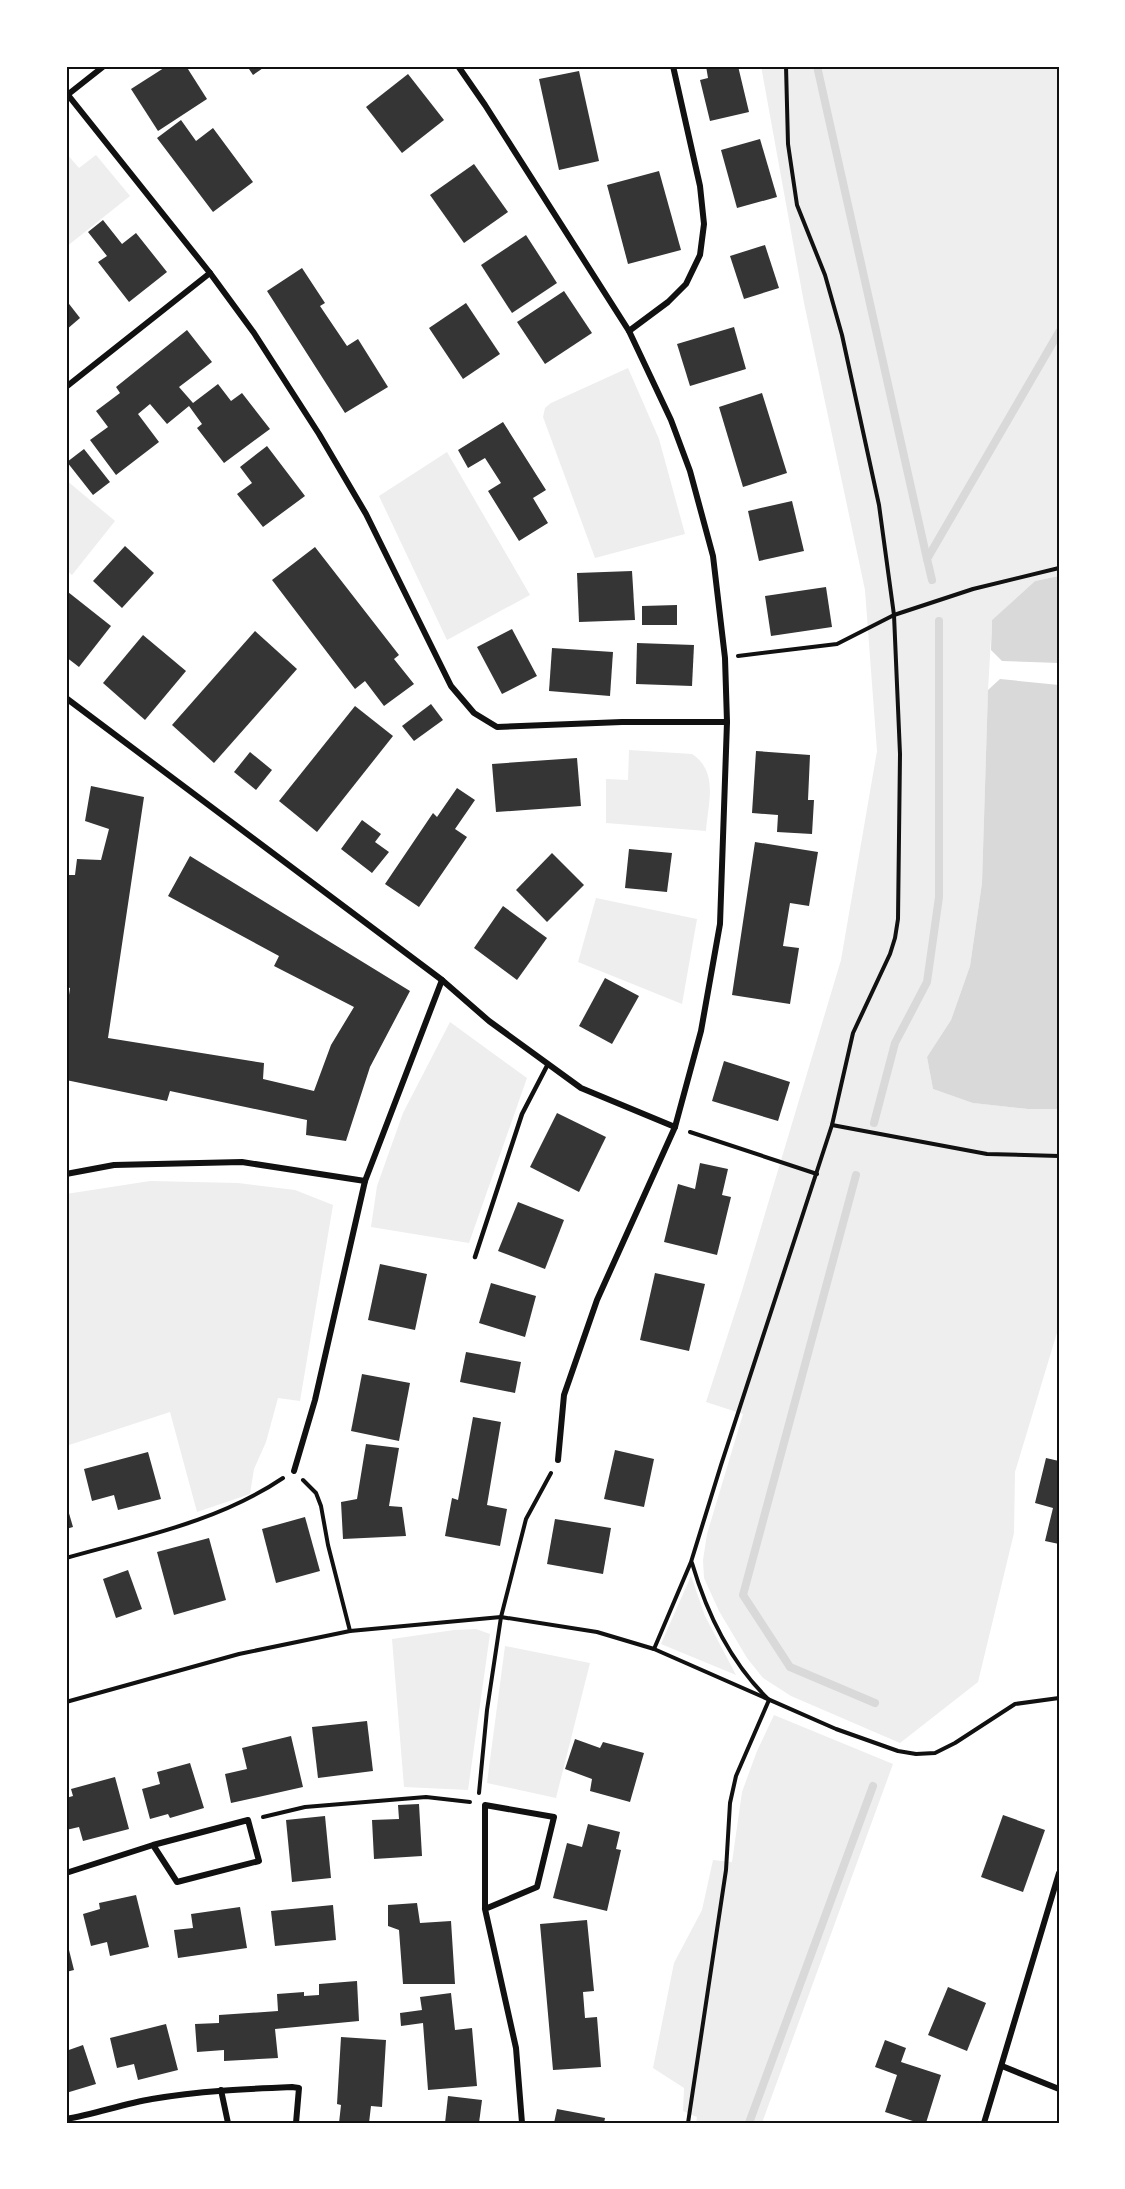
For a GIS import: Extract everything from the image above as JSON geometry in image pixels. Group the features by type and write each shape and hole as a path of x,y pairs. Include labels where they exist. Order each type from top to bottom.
{"street":[{"path":"104,66 67,95 210,273 254,333 319,434 366,514 451,686 474,713 497,727 622,722 727,722"},
{"path":"458,66 486,105 629,331 672,420 690,471 713,556 725,658 727,722 720,924 701,1031 675,1127 602,1289 564,1395 558,1460"},
{"path":"629,331 668,302 686,284 700,255 704,224 700,186 673,66"},
{"path":"66,387 210,273"},
{"path":"66,709 68,699 442,980 489,1021 581,1088 675,1127"},
{"path":"294,1471 315,1400 365,1181 442,980"},
{"path":"66,1174 114,1165 242,1162 365,1181"},
{"path":"484,1909 537,1887 554,1817 485,1805 484,1909 516,2048 522,2123"},
{"path":"66,1873 153,1845 248,1820 259,1861 177,1882 153,1845"},
{"path":"984,2123 1059,1873"},
{"path":"1002,2066 1059,2089"},
{"path":"66,2120 150,2100 220,2090 299,2088 296,2123"},
{"path":"220,2090 228,2123"}],"lane":[{"path":"475,1257 522,1114 548,1064"}],"path":[{"path":"654,1649 691,1562 817,1174 832,1125 853,1033 890,954 897,919 900,754 894,615 879,505 842,334 825,275 797,205 788,144 786,66"},
{"path":"725,658 837,644 894,615 973,589 1059,568"},
{"path":"832,1125 987,1154 1059,1156"},
{"path":"675,1127 817,1174"},
{"path":"248,1820 305,1807 426,1797 477,1803 487,1710 501,1617 526,1519 558,1460"},
{"path":"66,1558 175,1528 219,1513 258,1495 294,1471 316,1492 321,1506 328,1545 350,1631"},
{"path":"691,1562 702,1596 724,1640 745,1675 769,1700"},
{"path":"66,1702 239,1654 350,1631 501,1617 597,1632 654,1649 836,1730 898,1751 935,1754 956,1743 1015,1704 1059,1698"},
{"path":"688,2123 726,1870 730,1803 736,1776 769,1700"}],"shaded area":[{"path":"761,66 1059,66 1059,576 1035,581 992,620 982,883 970,966 951,1020 927,1057 933,1089 974,1103 1028,1109 1059,1109 1059,1326 1015,1472 1014,1533 978,1682 900,1743 791,1696 763,1678 747,1658 719,1611 704,1578 703,1560 707,1534 743,1414 706,1402 741,1294 841,960 877,751 865,590 804,303"},
{"path":"66,153 79,168 96,155 130,196 66,247"},
{"path":"628,368 659,439 685,534 595,558 543,417 545,408 551,403"},
{"path":"447,452 530,595 447,640 379,496"},
{"path":"66,480 115,521 72,575 66,570"},
{"path":"1059,576 1059,663 1002,661 991,650 992,620 1035,581"},
{"path":"1000,679 1059,685 1059,1109 1028,1109 973,1103 933,1089 927,1057 951,1020 970,966 982,883 988,690"},
{"path":"629,750 692,754 700,761 706,770 710,789 706,831 606,823 606,779 628,780"},
{"path":"596,898 697,919 682,1004 578,962"},
{"path":"450,1022 527,1078 469,1243 371,1227 377,1186 403,1113"},
{"path":"150,1181 238,1183 295,1190 333,1205 300,1401 278,1398 266,1442 254,1469 250,1494 197,1512 170,1412 66,1446 66,1194"},
{"path":"691,1576 705,1616 736,1675 661,1644"},
{"path":"476,1629 490,1634 468,1790 404,1787 392,1639"},
{"path":"505,1646 590,1663 556,1798 487,1783"},
{"path":"774,1715 893,1764 762,2123 696,2123 697,2117 683,2111 684,2088 653,2068 674,1963 702,1910 713,1860 732,1862 742,1792 757,1751"}],"building":[{"path":"167,66 186,66 207,99 158,131 131,89"},
{"path":"247,66 266,66 253,75"},
{"path":"706,66 738,66 749,112 710,121 700,80 708,78"},
{"path":"579,71 599,161 559,170 539,79"},
{"path":"408,74 444,120 402,153 366,107"},
{"path":"181,120 196,141 213,128 253,182 213,212 157,138"},
{"path":"760,139 777,197 737,208 721,150"},
{"path":"474,164 508,212 464,243 430,195"},
{"path":"659,171 681,250 628,264 607,185"},
{"path":"103,220 122,244 136,233 167,272 129,302 98,262 107,256 88,232"},
{"path":"526,235 557,283 512,313 481,265"},
{"path":"765,245 779,288 744,299 730,256"},
{"path":"302,268 325,303 320,306 347,346 358,339 388,387 345,413 267,291"},
{"path":"564,291 592,333 545,364 517,322"},
{"path":"66,300 80,318 66,330"},
{"path":"466,303 500,354 463,379 429,328"},
{"path":"734,327 746,369 690,386 677,344"},
{"path":"187,330 212,362 179,387 193,403 218,384 231,401 242,393 270,429 224,463 197,428 202,424 189,406 167,424 150,404 138,414 159,442 116,475 90,440 108,427 96,411 120,393 116,387"},
{"path":"762,393 787,473 743,487 719,407"},
{"path":"503,422 546,490 533,498 548,523 519,541 488,491 501,483 485,458 468,468 458,450"},
{"path":"267,446 305,496 263,527 237,494 252,483 240,467"},
{"path":"84,449 110,482 93,495 67,462"},
{"path":"792,501 804,551 759,561 748,511"},
{"path":"125,546 154,573 122,608 93,581"},
{"path":"315,547 399,655 394,659 414,684 384,706 365,681 355,689 272,580"},
{"path":"632,571 635,620 579,622 577,573"},
{"path":"826,587 832,627 771,636 765,596"},
{"path":"68,592 111,626 79,667 66,657 66,595"},
{"path":"677,605 677,625 642,625 642,606"},
{"path":"512,629 537,676 502,694 477,647"},
{"path":"255,631 297,669 214,763 172,725"},
{"path":"143,635 186,671 145,720 103,683"},
{"path":"637,643 694,645 692,686 636,684"},
{"path":"552,648 613,652 610,696 549,691"},
{"path":"431,704 443,720 414,741 402,726"},
{"path":"355,706 393,736 317,832 279,801"},
{"path":"756,751 810,755 808,800 814,800 812,834 777,832 778,815 752,813"},
{"path":"250,752 272,770 256,790 234,772"},
{"path":"577,758 581,806 496,812 492,764"},
{"path":"91,786 144,797 108,1038 264,1063 263,1079 314,1091 331,1045 354,1007 274,966 279,956 168,896 190,856 410,991 370,1067 346,1141 306,1135 307,1120 170,1091 167,1101 66,1080 66,1016 70,988 66,987 66,875 75,875 77,859 101,860 109,829 85,821"},
{"path":"457,788 475,800 455,829 467,837 419,907 385,884 433,813 437,817"},
{"path":"362,820 381,834 375,842 389,852 372,873 341,849"},
{"path":"755,842 818,852 809,906 790,903 783,946 799,948 790,1004 732,995"},
{"path":"629,849 672,853 667,892 625,888"},
{"path":"552,853 584,885 547,922 516,890"},
{"path":"503,906 547,938 517,980 474,948"},
{"path":"605,978 639,996 612,1044 579,1026"},
{"path":"724,1061 790,1082 778,1121 712,1101"},
{"path":"557,1113 606,1137 579,1192 530,1167"},
{"path":"700,1163 728,1169 722,1195 731,1197 717,1255 664,1242 678,1184 695,1189"},
{"path":"518,1202 564,1220 545,1269 498,1251"},
{"path":"380,1264 427,1274 415,1330 368,1320"},
{"path":"655,1273 705,1284 689,1351 640,1340"},
{"path":"491,1283 536,1296 525,1337 479,1323"},
{"path":"466,1352 521,1362 515,1393 460,1382"},
{"path":"362,1374 410,1383 399,1441 351,1431"},
{"path":"473,1417 501,1422 487,1505 507,1509 500,1546 445,1536 452,1498 458,1500"},
{"path":"366,1444 399,1448 389,1506 402,1507 406,1536 343,1539 341,1502 357,1499"},
{"path":"615,1450 654,1459 644,1507 604,1499"},
{"path":"148,1452 161,1499 118,1510 114,1495 92,1501 84,1469"},
{"path":"1046,1458 1059,1461 1059,1544 1045,1541 1053,1508 1035,1503"},
{"path":"66,1503 73,1527 66,1529"},
{"path":"305,1517 320,1571 276,1583 262,1529"},
{"path":"555,1519 611,1528 603,1574 547,1564"},
{"path":"209,1538 226,1600 174,1615 157,1552"},
{"path":"128,1570 142,1609 116,1618 103,1579"},
{"path":"367,1721 373,1771 318,1778 312,1727"},
{"path":"291,1736 303,1787 231,1803 225,1774 247,1769 242,1748"},
{"path":"575,1739 600,1748 603,1742 644,1753 630,1802 590,1791 592,1779 565,1769"},
{"path":"190,1763 204,1808 170,1818 168,1814 150,1819 142,1789 160,1784 157,1772"},
{"path":"115,1777 129,1829 83,1841 79,1827 66,1830 66,1798 73,1796 71,1789"},
{"path":"419,1804 422,1856 374,1859 372,1820 399,1819 398,1805"},
{"path":"1003,1815 1045,1830 1023,1892 981,1877"},
{"path":"325,1816 331,1878 292,1882 286,1820"},
{"path":"588,1824 620,1832 616,1849 621,1850 607,1911 553,1898 567,1843 582,1847"},
{"path":"136,1895 149,1947 110,1956 107,1942 91,1946 83,1914 100,1909 99,1903"},
{"path":"417,1903 420,1923 451,1921 455,1984 403,1984 399,1930 388,1926 388,1905"},
{"path":"333,1905 336,1940 275,1946 271,1911"},
{"path":"240,1907 247,1948 178,1958 174,1930 193,1928 191,1914"},
{"path":"587,1920 594,1991 583,1992 585,2018 597,2017 601,2067 553,2070 540,1924"},
{"path":"66,1938 74,1970 66,1972"},
{"path":"357,1981 359,2021 275,2029 278,2058 224,2061 224,2050 197,2052 195,2024 219,2023 219,2015 278,2011 277,1994 304,1992 304,1996 319,1995 319,1984"},
{"path":"948,1987 986,2003 967,2051 928,2035"},
{"path":"451,1993 455,2030 472,2028 477,2086 428,2090 423,2023 401,2026 400,2013 422,2010 420,1997"},
{"path":"166,2024 178,2070 138,2080 134,2064 117,2068 110,2038"},
{"path":"341,2037 386,2040 382,2107 371,2106 369,2123 339,2123 341,2105 337,2104"},
{"path":"885,2040 906,2048 901,2062 941,2075 926,2123 919,2123 885,2112 897,2075 875,2067"},
{"path":"83,2045 96,2084 66,2093 66,2051"},
{"path":"448,2096 482,2100 479,2123 445,2123"},
{"path":"557,2109 605,2118 604,2123 554,2123"}],"waterway":[{"path":"817,66 927,559"},
{"path":"932,580 927,559 1059,332"},
{"path":"874,1123 895,1043 927,982 939,897 939,621"},
{"path":"856,1175 743,1595 790,1667 875,1703"},
{"path":"749,2123 873,1786"}]}
